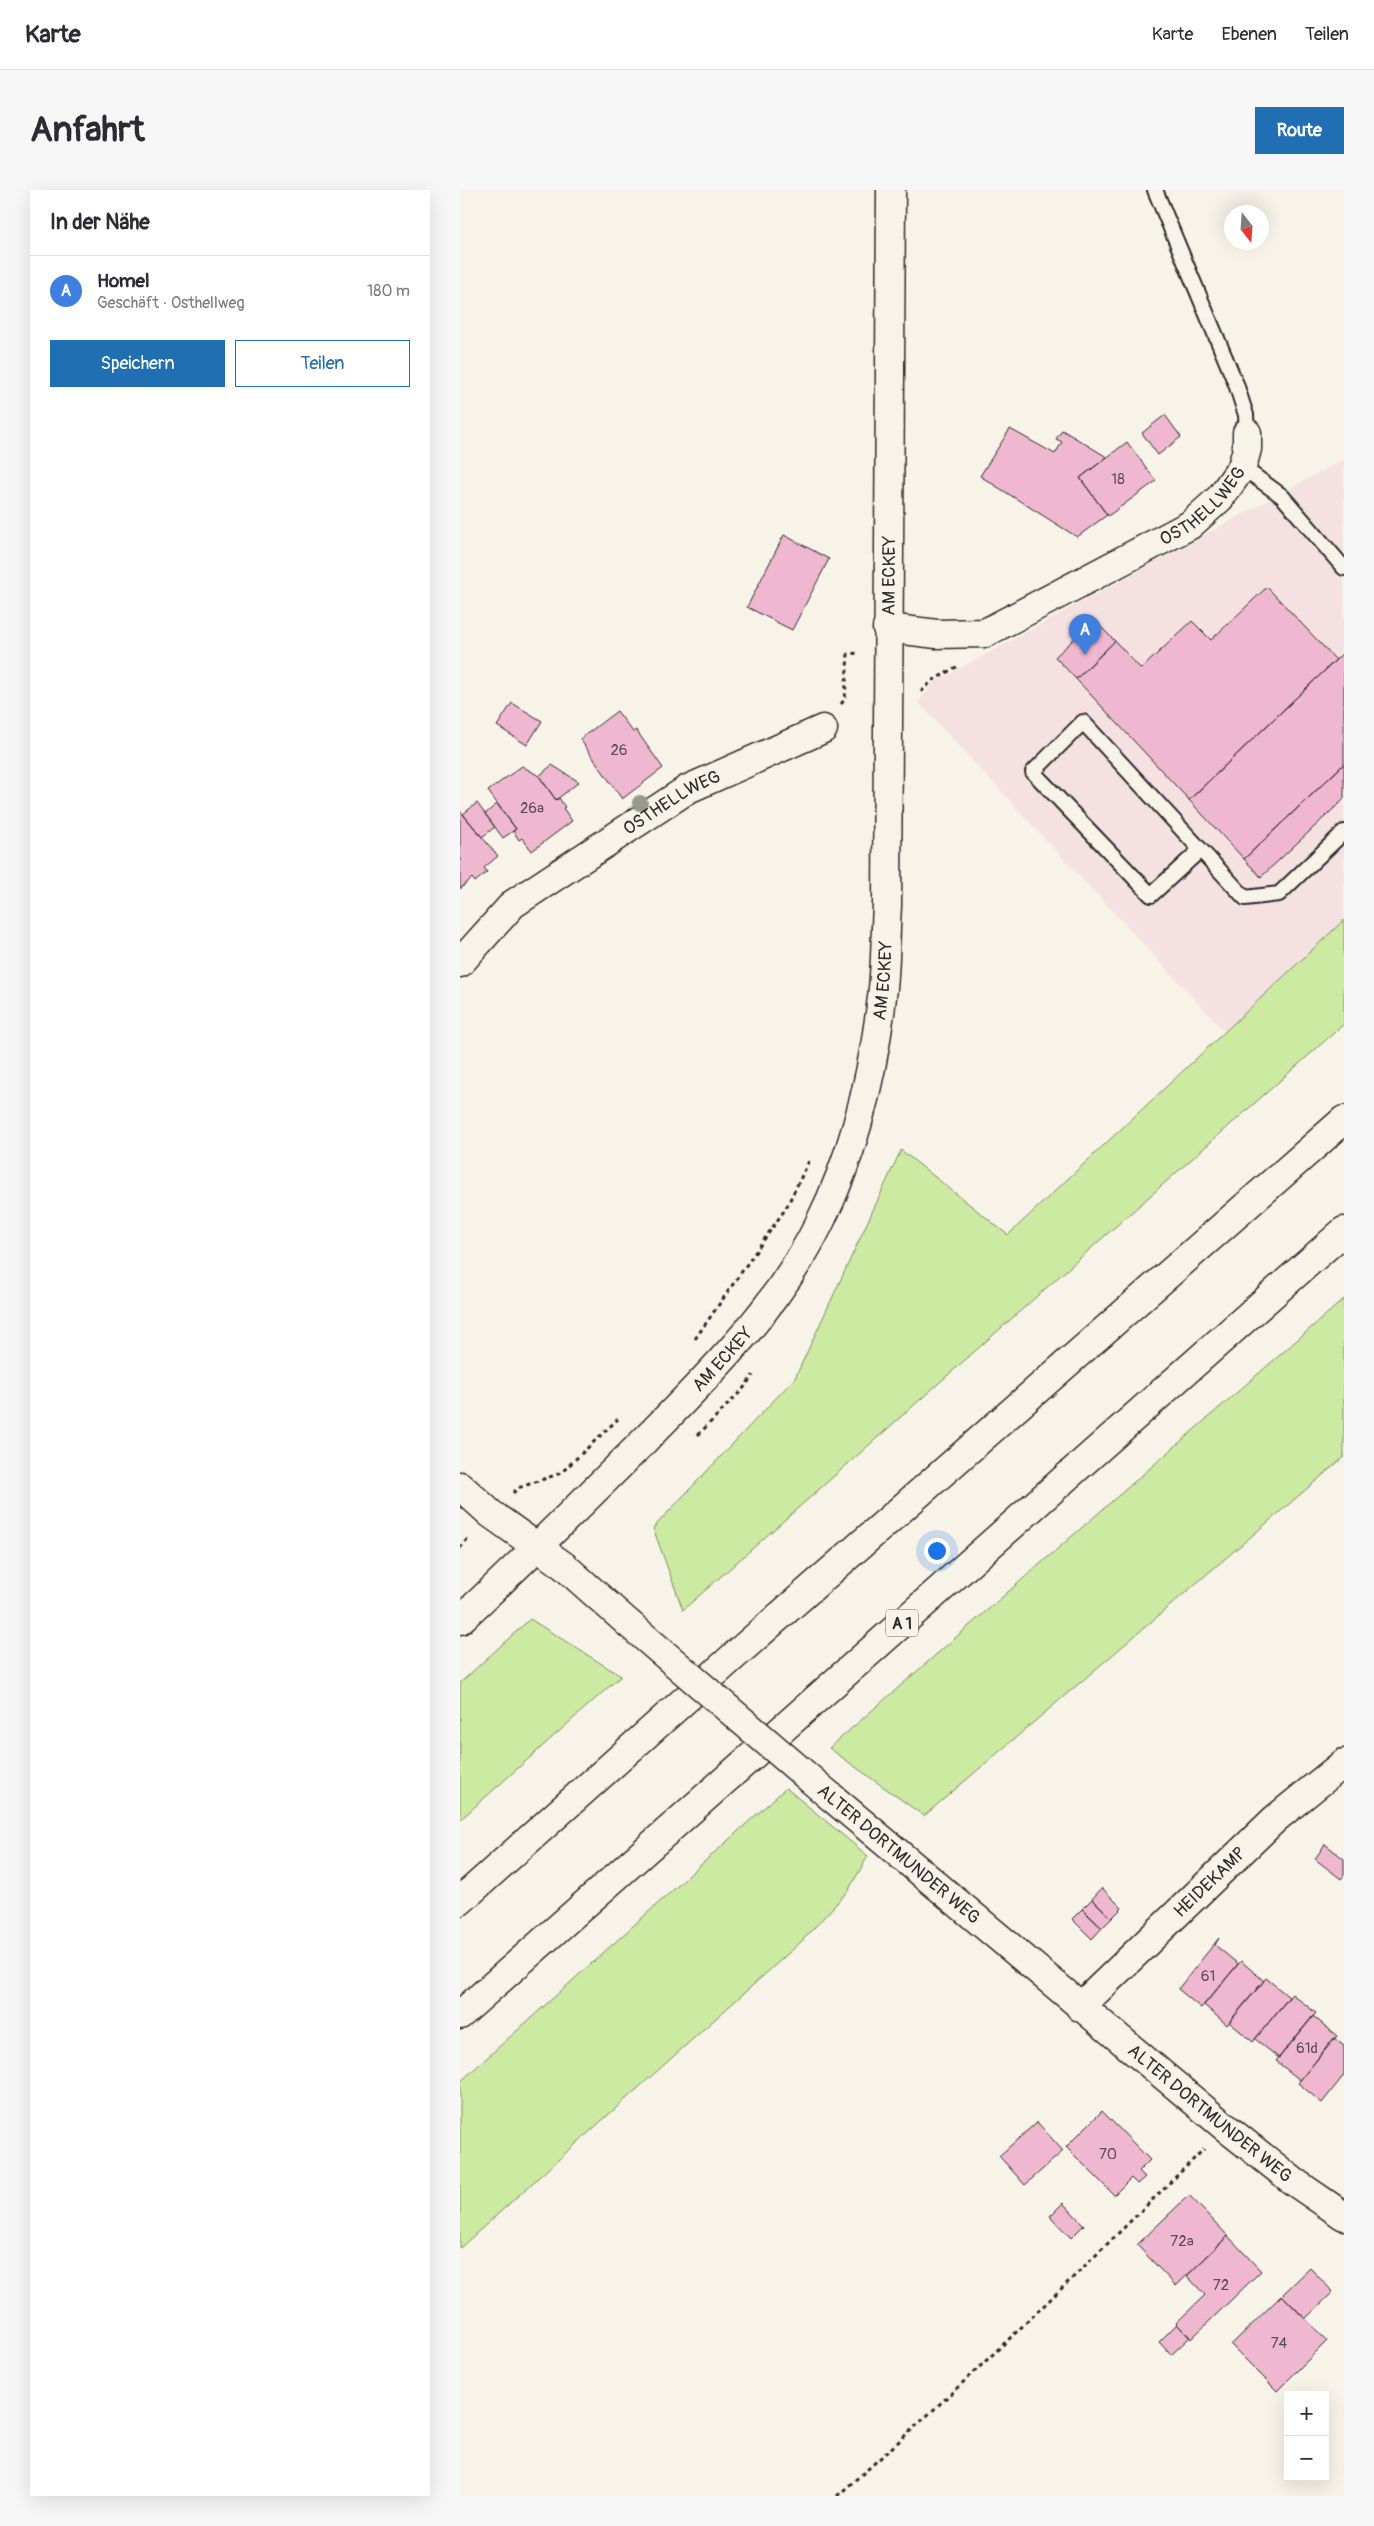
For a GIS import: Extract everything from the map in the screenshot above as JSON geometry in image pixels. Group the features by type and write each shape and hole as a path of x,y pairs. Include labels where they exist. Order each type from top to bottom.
{"main road":[{"name":"AM ECKEY","path":"460,1620 538,1547 695,1390 754,1326 792,1271 820,1222 849,1152 869,1080 882,995 887,906 891,190"},
{"name":"OSTHELLWEG","path":"888,628 937,634 985,633 1190,525 1220,498 1242,467 1247,449 1247,433"},
{"name":"OSTHELLWEG","path":"460,963 513,904 680,795 823,729"},
{"path":"460,1901 734,1656 1336,1127 1344,1112"},
{"name":"A 1","path":"460,2015 1344,1231"},
{"name":"ALTER DORTMUNDER WEG","path":"460,1486 491,1514 564,1566 830,1796 1225,2127 1293,2181 1344,2216"},
{"name":"HEIDEKAMP","path":"1080,2007 1274,1819 1344,1763"}],"lane":[{"name":"OSTHELLWEG","path":"1156,190 1236,384 1246,415 1247,433"},
{"path":"1242,467 1282,496 1344,568"},
{"path":"1200,850 1151,895 1032,772 1083,722 1245,898 1279,894 1344,832"}],"path":[{"path":"823,729 845,699 848,654 864,653"},
{"path":"693,1343 786,1208 812,1156"},
{"path":"491,1514 518,1488 561,1474 625,1413"},
{"path":"837,2496 905,2437 1039,2311 1225,2127"}],"shaded area":[{"path":"1344,459 1344,920 1225,1032 918,702 935,682"}],"green space":[{"path":"1344,920 1344,1024 683,1610 653,1528 795,1378 901,1150 1008,1235"},
{"path":"1344,1299 1344,1457 924,1816 829,1748"},
{"path":"530,1619 621,1676 460,1820 460,1683"},
{"path":"786,1788 868,1856 848,1891 802,1941 460,2248 460,2082"}],"building":[{"path":"1165,415 1181,437 1158,455 1142,433"},
{"path":"1010,429 1055,454 1062,442 1056,439 1062,430 1107,457 1080,478 1107,515 1077,537 980,476"},
{"path":"1127,442 1156,481 1108,516 1080,478"},
{"path":"784,535 829,559 792,630 747,607"},
{"path":"1267,587 1336,660 1189,800 1076,679 1115,641 1141,669 1192,621 1211,640"},
{"path":"1094,620 1115,641 1076,679 1055,657"},
{"path":"1344,652 1344,764 1244,859 1189,800"},
{"path":"512,703 542,721 527,745 497,726"},
{"path":"617,711 633,732 636,730 663,768 622,799 580,739"},
{"path":"1344,764 1344,799 1261,877 1244,859"},
{"path":"552,765 579,782 556,800 539,776"},
{"path":"522,766 539,776 556,800 559,798 572,821 532,851 522,838 519,840 513,831 516,829 488,791"},
{"path":"477,803 495,827 482,837 463,814"},
{"path":"497,804 516,829 503,838 485,814"},
{"path":"460,811 498,856 484,868 487,872 475,882 472,878 460,889"},
{"path":"1325,1844 1344,1859 1344,1875 1341,1879 1315,1859"},
{"path":"1102,1888 1122,1908 1112,1918 1092,1899"},
{"path":"1092,1899 1112,1918 1102,1928 1082,1909"},
{"path":"1082,1909 1102,1928 1092,1939 1072,1919"},
{"path":"1219,1938 1215,1945 1238,1964 1201,2008 1178,1989"},
{"path":"1241,1961 1264,1981 1227,2025 1204,2005"},
{"path":"1266,1978 1289,1997 1253,2042 1229,2022"},
{"path":"1292,1994 1316,2013 1279,2058 1255,2039"},
{"path":"1313,2016 1337,2036 1300,2080 1276,2061"},
{"path":"1334,2038 1344,2046 1344,2075 1322,2103 1298,2083"},
{"path":"1102,2111 1150,2160 1139,2171 1145,2177 1137,2184 1131,2178 1114,2195 1066,2147"},
{"path":"1037,2122 1063,2151 1025,2185 999,2156"},
{"path":"1189,2195 1228,2236 1176,2286 1137,2245"},
{"path":"1063,2203 1084,2225 1071,2238 1050,2216"},
{"path":"1228,2236 1261,2271 1191,2339 1176,2323 1205,2295 1187,2276"},
{"path":"1310,2268 1333,2292 1305,2319 1282,2295"},
{"path":"1282,2295 1327,2341 1277,2391 1231,2345"},
{"path":"1177,2324 1190,2337 1171,2355 1159,2342"}],"place":[{"name":"Homel","path":"1085,655"}]}
